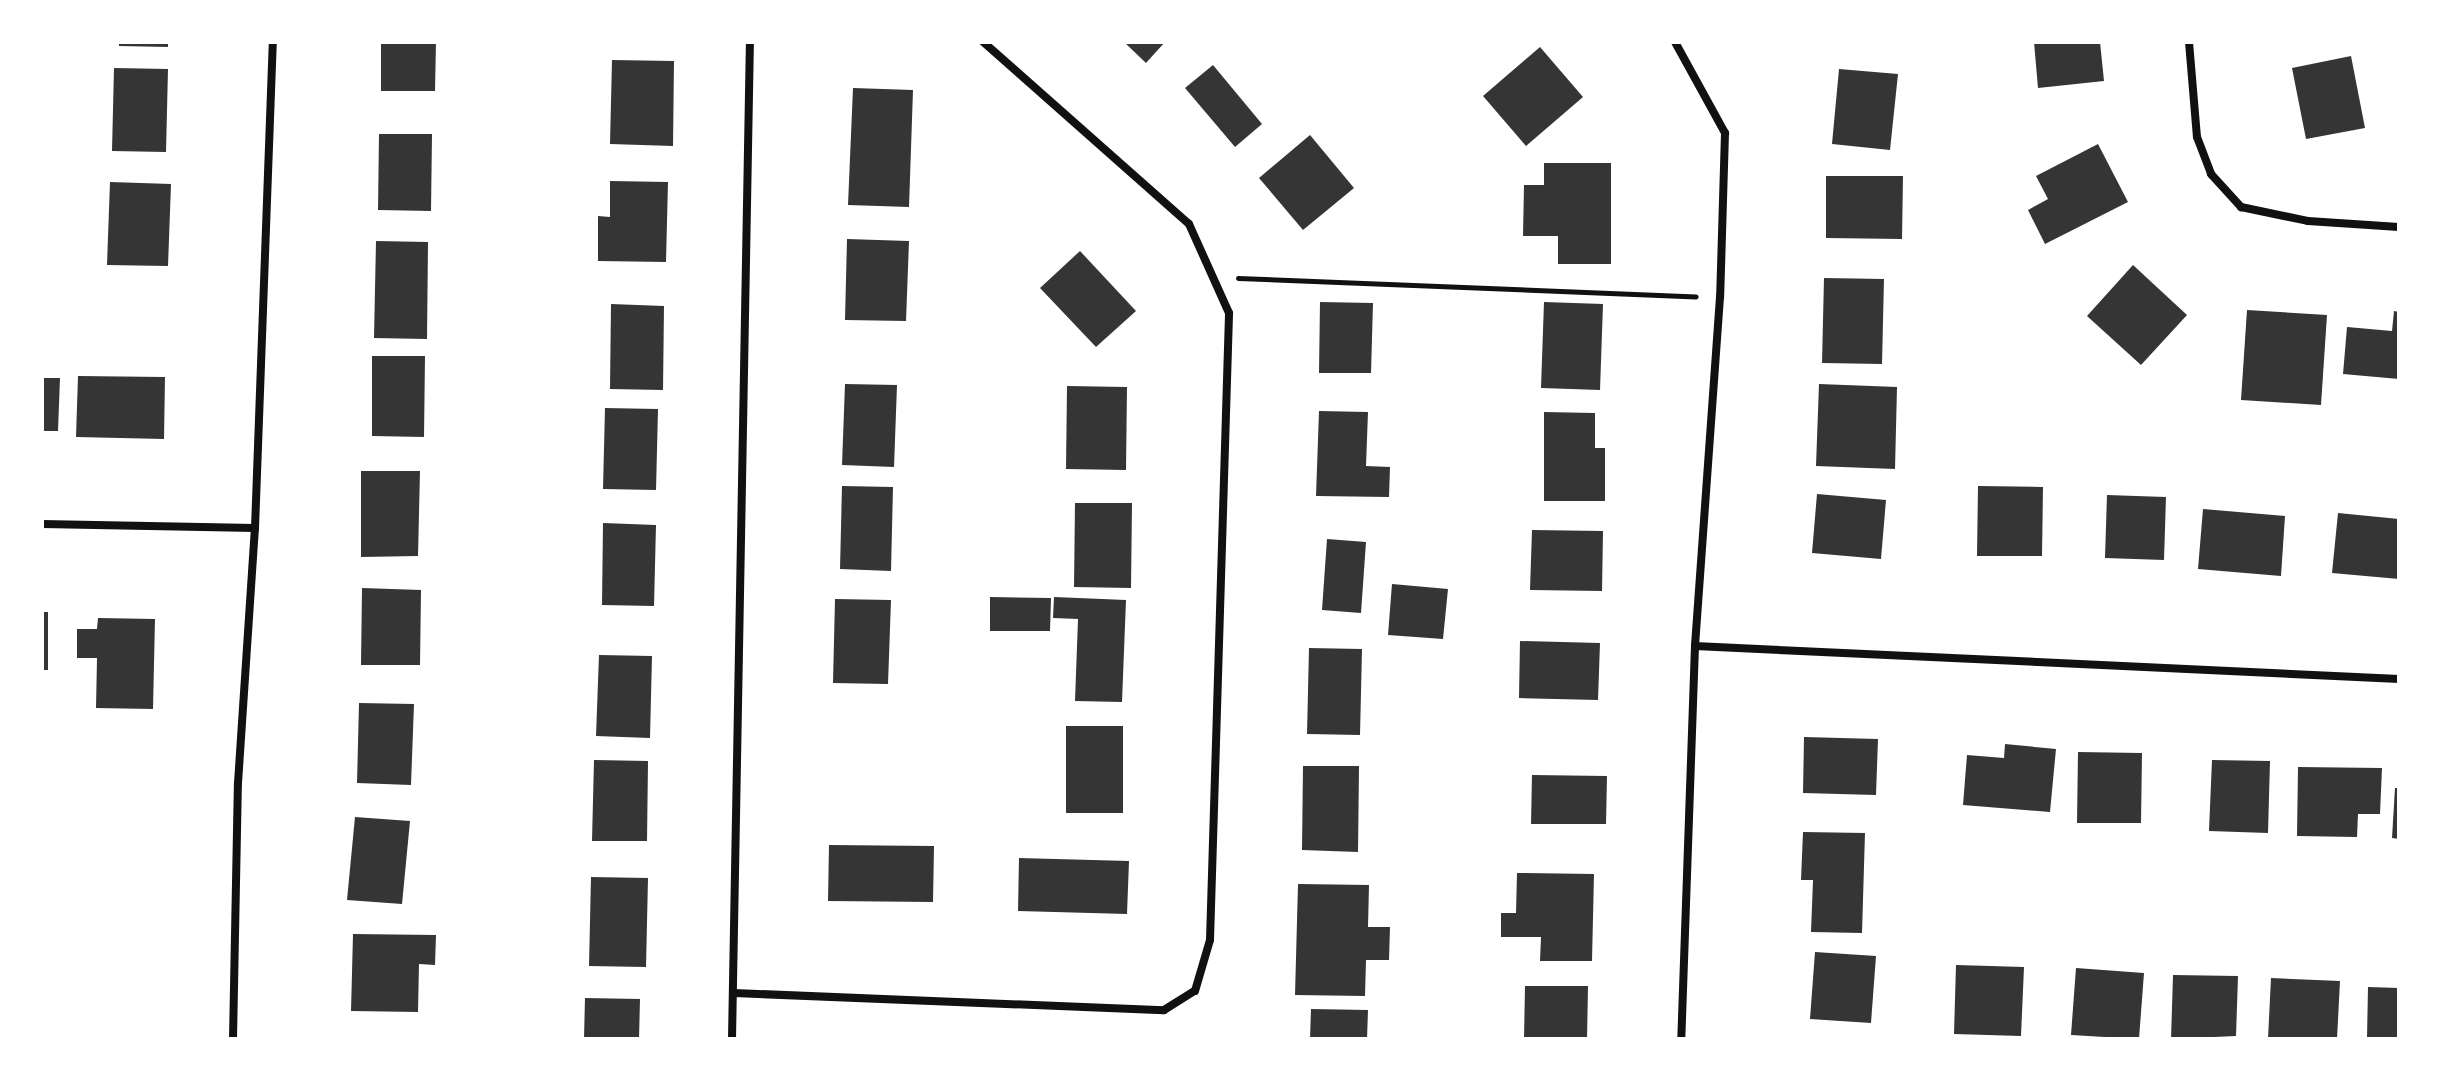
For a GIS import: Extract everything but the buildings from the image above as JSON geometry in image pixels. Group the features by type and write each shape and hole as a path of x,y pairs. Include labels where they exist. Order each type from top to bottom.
{"street":[{"path":"233,1039 238,783 255,528 273,42"},
{"path":"732,1039 750,42"},
{"path":"734,993 1164,1010 1195,991 1210,940 1229,313 1189,224 983,42"},
{"path":"1675,42 1725,133 1720,297 1695,646 1681,1039"},
{"path":"2189,42 2197,137 2211,174 2241,207 2308,221 2399,227"},
{"path":"42,524 255,528"},
{"path":"1695,646 2399,679"}],"path":[{"path":"1213,277 1720,297"}]}
